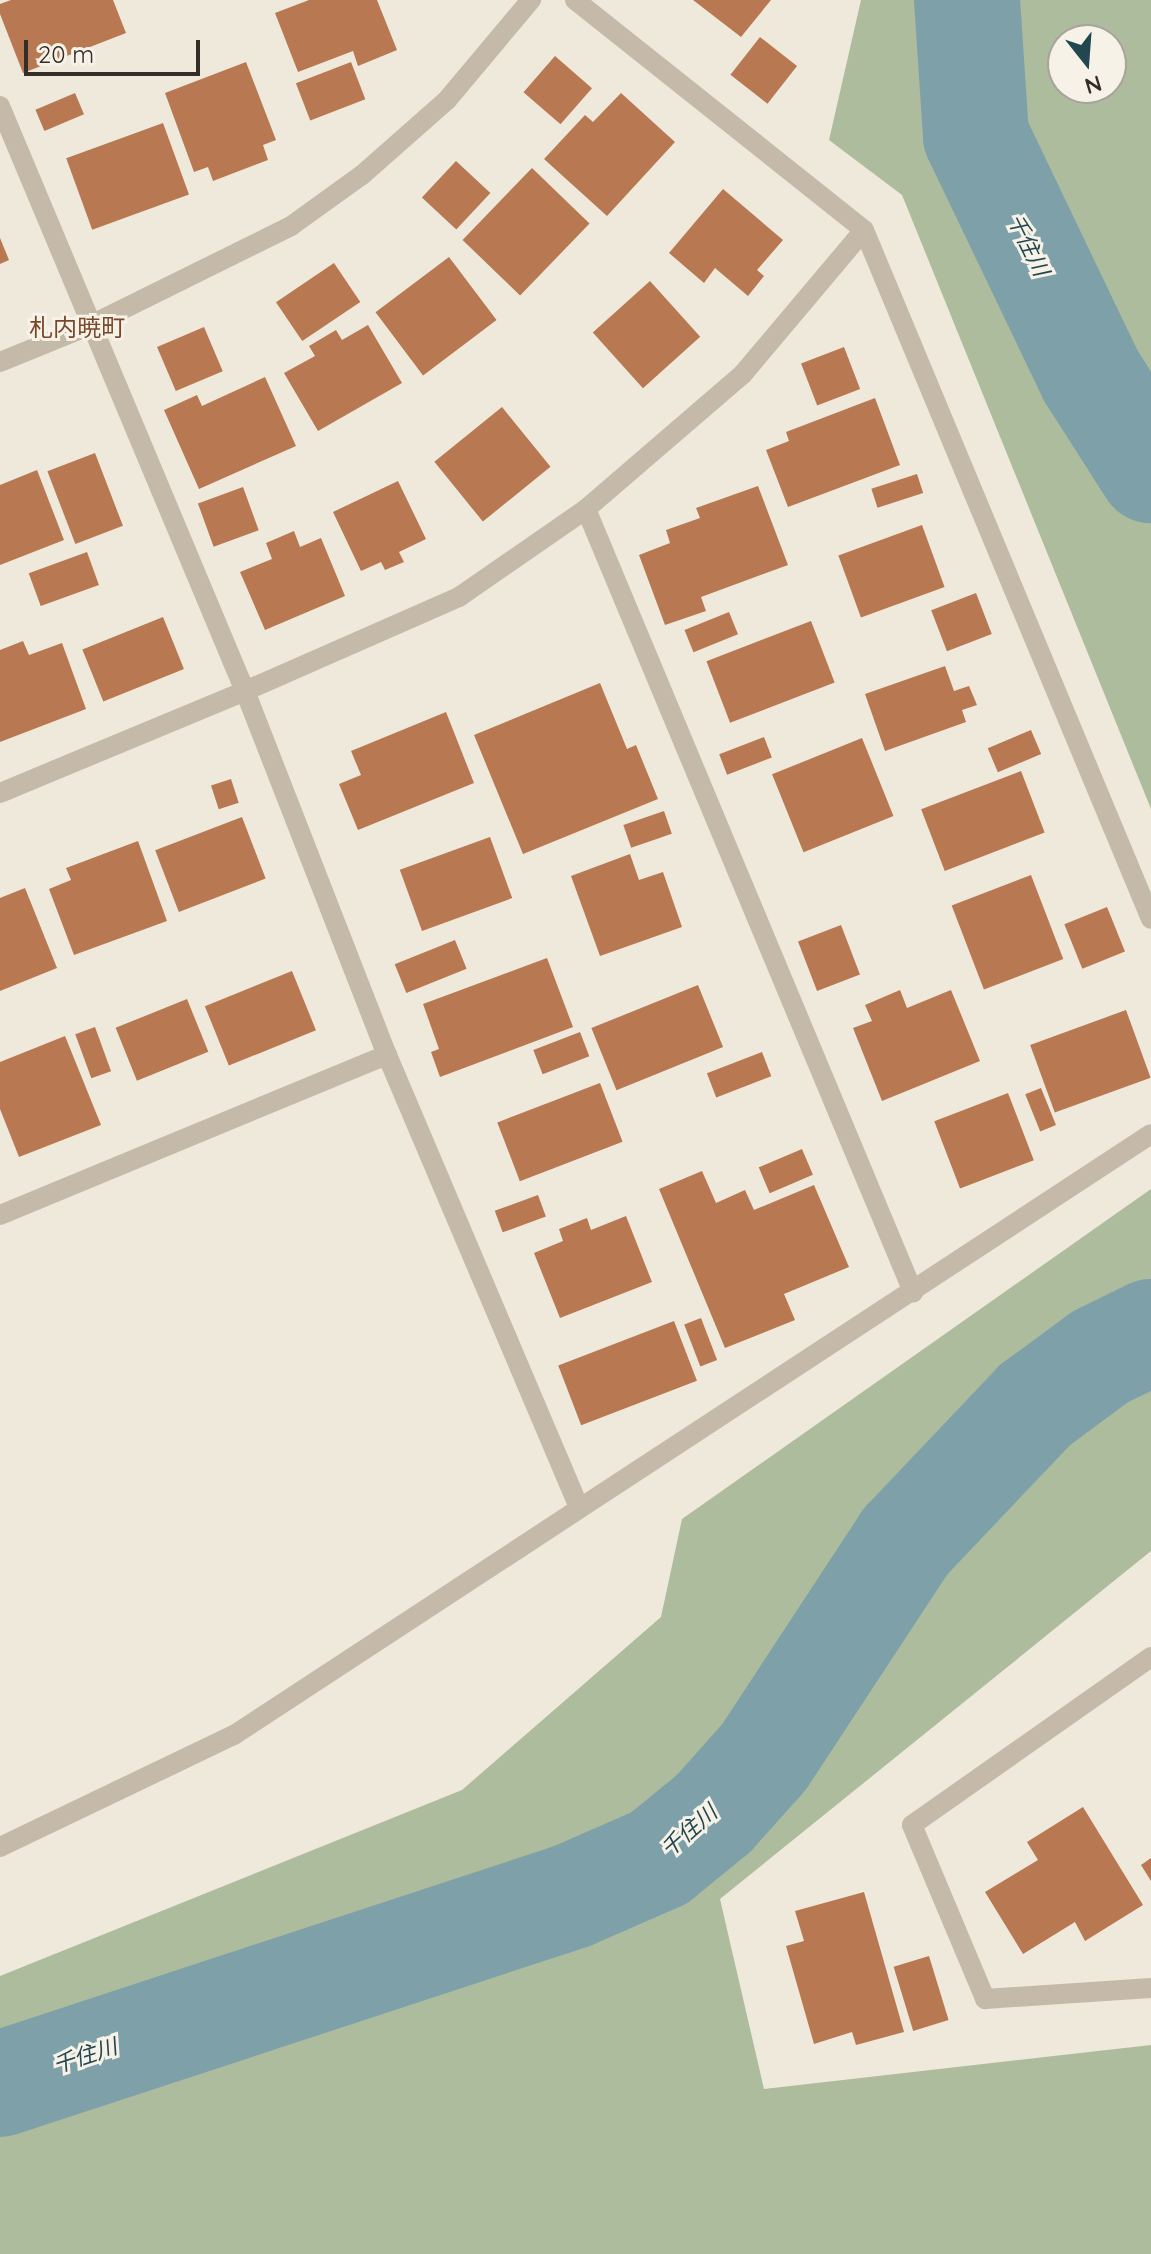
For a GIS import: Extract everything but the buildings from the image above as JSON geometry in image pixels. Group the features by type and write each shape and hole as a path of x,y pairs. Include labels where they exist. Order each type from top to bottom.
{"street":[{"path":"0,362 93,324 291,226 362,175 447,100 531,0"},
{"path":"575,0 864,230 1151,919"},
{"path":"0,106 245,691 387,1055 579,1507"},
{"path":"0,793 245,691 459,597 586,509 742,375 864,230"},
{"path":"586,509 913,1292"},
{"path":"0,1215 387,1055"},
{"path":"0,1847 234,1735 1151,1134"},
{"path":"1151,1657 912,1825 985,1999 1151,1988"}],"green space":[{"path":"861,0 1151,0 1151,809 902,195 829,140"},
{"path":"1151,1189 1151,1551 720,1899 764,2089 1151,2045 1151,2254 0,2254 0,1976 462,1790 661,1617 682,1519"}],"waterway":[{"name":"千住川","path":"967,0 976,136 1091,376 1151,470"},
{"name":"千住川","path":"0,2084 572,1896 659,1858 713,1814 764,1757 905,1542 1035,1405 1100,1357 1151,1332"}],"district":[{"name":"札内暁町","path":"77,328"}]}
